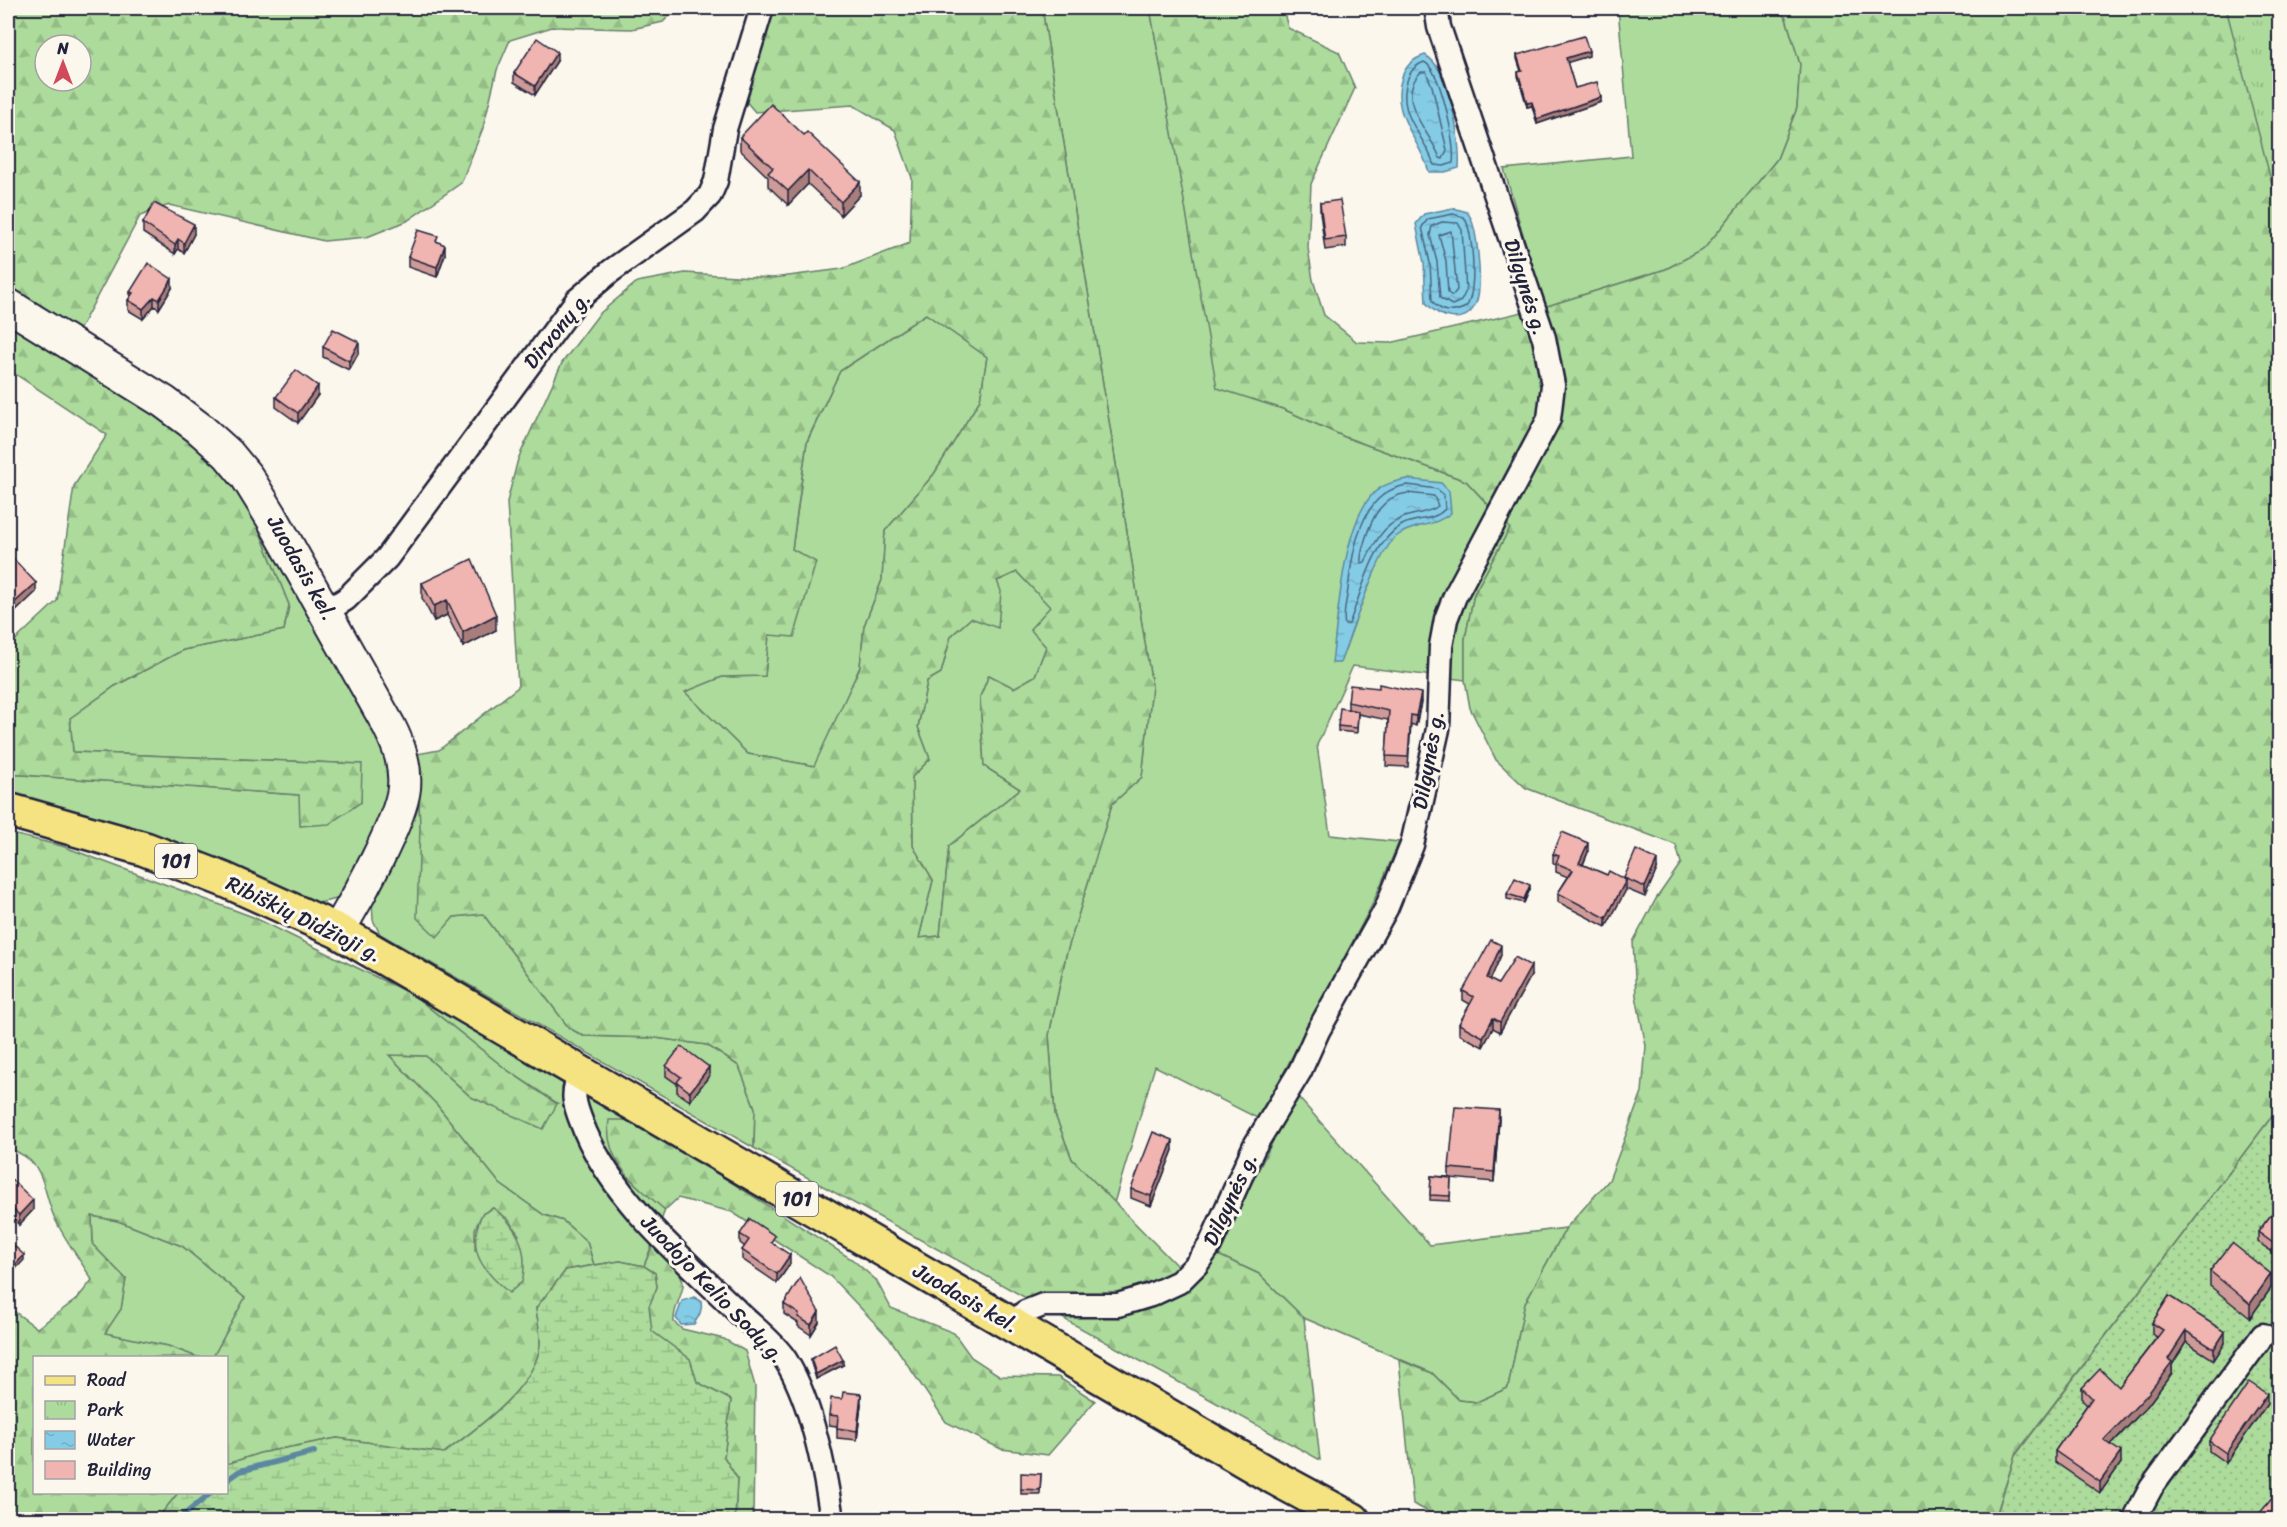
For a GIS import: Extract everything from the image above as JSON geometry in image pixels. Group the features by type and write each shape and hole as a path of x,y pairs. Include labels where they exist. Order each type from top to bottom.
{"main road":[{"name":"Ribiškių Didžioji g.","path":"8,810 80,828 145,849 225,880 338,931 582,1072"},
{"name":"Juodasis kel.","path":"582,1072 1266,1473 1353,1520"}],"street":[{"name":"Dirvonų g.","path":"327,611 346,599 387,558 577,300 611,271 695,211 710,195 716,181 726,129 762,8"},
{"name":"Dilgynės g.","path":"1012,1325 1025,1312 1043,1305 1118,1305 1150,1295 1179,1282 1197,1264 1210,1245 1254,1147 1300,1071 1318,1031 1386,909 1412,845 1438,729 1439,670 1446,619 1455,596 1549,419 1553,385 1544,338 1439,27 1436,8"},
{"name":"Juodasis kel.","path":"8,305 164,402 199,428 228,454 259,496 327,611 389,726 401,751 404,790 356,902 338,931"},
{"name":"Juodojo Kelio Sodų g.","path":"582,1072 573,1086 576,1109 593,1150 618,1188 659,1234 784,1358 799,1389 816,1439 832,1520"},
{"path":"2134,1520 2151,1488 2263,1335"}],"green space":[{"path":"8,8 677,8 663,22 632,29 552,27 510,40 497,70 483,128 461,183 407,221 367,237 324,241 169,205 140,216 76,336 8,291"},
{"path":"776,8 1042,8 1152,686 1142,777 1112,804 1066,955 1049,1035 1055,1115 1072,1159 1176,1265 1216,1254 1259,1274 1304,1318 1320,1460 754,1148 755,1108 739,1066 707,1045 656,1038 584,1036 569,1028 483,914 454,917 437,937 417,918 420,826 417,754 439,750 518,687 507,502 518,459 562,363 599,314 637,282 685,273 773,278 842,269 910,243 912,178 895,130 853,105 755,112 745,100 764,21","holes":["926,314 987,357 980,400 934,474 885,531 882,580 864,626 860,667 814,766 748,754 685,692 722,677 765,676 769,635 794,637 816,562 792,549 807,441 840,371","1017,572 1050,607 1030,629 1046,647 1035,676 1014,688 989,675 980,697 984,766 1020,789 949,846 940,936 919,938 933,880 913,846 912,777 930,759 918,727 927,681 941,673 951,636 971,618 998,628 1001,591 997,581"]},
{"path":"1042,8 1150,8 1218,388 1283,409 1345,437 1466,481 1510,528 1474,594 1465,639 1465,680 1353,666 1317,745 1330,835 1399,842 1372,905 1281,1078 1430,1245 1566,1228 1525,1303 1508,1388 1477,1402 1459,1400 1432,1373 1304,1318 1259,1274 1216,1254 1279,1129 1155,1066 1114,1203 1072,1159 1055,1115 1049,1035 1066,955 1112,804 1142,777 1152,686"},
{"path":"1150,8 1283,8 1288,28 1339,52 1355,88 1311,184 1308,248 1313,280 1324,315 1357,342 1390,343 1544,307 1666,269 1704,249 1777,159 1797,108 1800,64 1786,18 1776,8 2279,8 2279,1107 2015,1455 1995,1519 1445,1520 1413,1504 1399,1360 1432,1373 1459,1400 1477,1402 1508,1388 1525,1303 1566,1228 1609,1180 1642,1092 1646,1046 1636,996 1633,942 1656,899 1681,863 1676,845 1526,788 1496,760 1470,708 1465,680 1465,639 1474,594 1510,528 1466,481 1345,437 1283,409 1217,388"},
{"path":"1618,8 1776,8 1786,18 1800,64 1797,108 1777,159 1704,249 1666,269 1544,307 1504,169 1631,156"},
{"path":"2226,8 2279,8 2279,242 2277,203"},
{"path":"926,314 987,357 980,400 934,474 885,531 882,580 864,626 860,667 815,766 748,754 684,692 722,677 765,676 769,635 792,550 807,442 840,371"},
{"path":"8,325 65,357 183,430 207,454 251,510 289,605 284,630 183,650 115,686 70,718 73,752 362,764 361,802 329,824 300,826 299,795 8,774 8,647 57,601 74,486 107,435 8,369"},
{"path":"251,510 373,715 393,774 385,813 341,898 314,904 8,795 8,774 300,795 301,826 361,802 361,764 73,752 70,718 115,686 183,650 284,630 289,605"},
{"path":"1017,572 1051,607 1046,647 1035,676 1014,688 989,675 980,697 984,766 1020,789 949,846 940,936 919,938 933,880 913,847 912,777 930,759 918,727 927,681 941,673 951,636 971,618 998,627 997,581"},
{"path":"419,799 420,826 454,917 483,914 569,1028 583,1036 656,1038 707,1045 739,1066 755,1108 754,1148 380,934 373,920 372,902"},
{"path":"8,833 62,846 253,917 413,995 507,1070 557,1104 543,1129 471,1097 426,1056 389,1055 437,1105 500,1184 544,1215 563,1221 587,1242 594,1265 566,1270 536,1308 540,1345 536,1361 528,1376 502,1406 444,1453 337,1438 260,1453 228,1464 228,1356 214,1356 245,1298 182,1246 118,1221 92,1216 93,1245 126,1279 121,1309 105,1333 168,1346 194,1356 33,1356 33,1494 177,1494 157,1519 8,1519 8,1307 37,1328 77,1299 92,1280 52,1213 38,1171 22,1154 8,1148","holes":["493,1208 508,1219 519,1235 475,1250 475,1229 482,1214"]},
{"path":"413,995 529,1058 634,1120 623,1173 665,1210 644,1266 620,1261 594,1265 587,1242 563,1221 544,1215 500,1184 437,1105 389,1055 426,1056 471,1097 557,1103 507,1070"},
{"path":"2279,1107 2279,1519 1995,1520 2015,1456"},
{"path":"609,1120 634,1120 853,1260 876,1280 891,1308 954,1333 971,1357 1000,1376 1058,1377 1095,1401 1048,1455 1001,1449 946,1422 891,1340 830,1276 732,1212 678,1198 665,1210 633,1182 617,1160 611,1148"},
{"path":"493,1208 509,1223 523,1250 522,1282 509,1293 484,1267 476,1248 477,1227 482,1214"},
{"path":"92,1216 118,1221 182,1246 245,1298 214,1356 194,1356 168,1346 104,1333 121,1309 126,1279 93,1245"},
{"path":"653,1244 677,1269 682,1280 683,1286 674,1322 682,1329 724,1339 745,1351 755,1386 753,1519 735,1519 737,1478 724,1457 731,1400 697,1382 690,1359 651,1331 649,1306 657,1287 655,1273 644,1266"},
{"path":"620,1261 644,1266 655,1273 657,1287 649,1306 652,1331 690,1359 697,1382 731,1400 724,1457 737,1478 735,1519 157,1519 177,1494 228,1494 228,1464 260,1453 337,1438 444,1453 502,1406 528,1376 536,1361 540,1345 536,1308 566,1270"}],"water":[{"path":"1425,55 1434,62 1441,74 1456,124 1459,168 1445,172 1429,172 1402,115 1399,103 1399,90 1406,69"},
{"path":"1453,208 1467,212 1471,219 1477,242 1479,270 1476,303 1472,311 1459,318 1438,313 1426,303 1424,263 1416,224 1424,214"},
{"path":"1408,479 1441,483 1449,491 1451,513 1437,521 1403,532 1390,544 1373,575 1340,663 1332,663 1347,552 1361,511 1371,496 1383,486"},
{"path":"694,1297 701,1301 699,1316 694,1324 681,1325 676,1318 682,1301"}],"building":[{"path":"1584,36 1589,51 1566,58 1575,88 1597,82 1601,97 1537,119 1532,102 1527,103 1518,72 1522,71 1517,55"},
{"path":"537,38 557,52 535,86 514,73"},
{"path":"771,104 804,135 807,132 860,182 841,202 808,170 788,191 768,173 773,168 740,137"},
{"path":"1340,200 1346,237 1325,240 1320,203"},
{"path":"154,203 194,224 184,243 178,239 175,245 143,223"},
{"path":"418,230 438,236 436,241 445,245 437,267 408,257"},
{"path":"148,263 172,279 159,300 154,297 143,309 128,300 133,293 130,292"},
{"path":"333,329 359,342 349,361 323,347"},
{"path":"296,370 318,386 298,413 276,397"},
{"path":"8,553 36,583 13,604 8,598"},
{"path":"472,559 496,615 463,632 447,600 434,606 422,583"},
{"path":"1379,684 1421,693 1416,716 1411,715 1408,757 1386,756 1389,711 1348,702 1350,685 1379,688"},
{"path":"1340,708 1358,711 1357,728 1338,726"},
{"path":"1562,832 1588,843 1579,863 1607,875 1609,871 1626,880 1606,918 1558,893 1573,870 1556,863 1559,856 1553,854"},
{"path":"1636,850 1657,860 1645,887 1624,878"},
{"path":"1515,878 1530,885 1524,899 1507,894"},
{"path":"1491,940 1501,945 1487,978 1498,984 1515,957 1531,966 1500,1022 1493,1018 1483,1037 1459,1024 1474,997 1463,991"},
{"path":"681,1046 709,1067 690,1092 677,1082 681,1077 666,1066"},
{"path":"1455,1107 1499,1110 1494,1172 1449,1168"},
{"path":"1153,1132 1173,1140 1151,1196 1131,1189"},
{"path":"8,1176 33,1200 19,1215 8,1204"},
{"path":"1431,1176 1451,1178 1450,1196 1430,1195"},
{"path":"2280,1203 2280,1248 2258,1232"},
{"path":"750,1219 775,1236 771,1242 790,1255 777,1274 742,1250 749,1240 740,1234"},
{"path":"2232,1243 2271,1274 2250,1304 2210,1271"},
{"path":"12,1244 24,1255 8,1273 8,1248"},
{"path":"800,1278 819,1312 811,1325 784,1304"},
{"path":"2169,1296 2225,1332 2214,1349 2186,1331 2168,1359 2172,1362 2148,1394 2104,1440 2121,1452 2100,1482 2055,1451 2092,1398 2082,1388 2100,1369 2119,1387 2163,1330 2152,1323"},
{"path":"835,1345 843,1360 816,1374 811,1359"},
{"path":"2249,1382 2267,1394 2226,1453 2209,1441"},
{"path":"843,1392 861,1394 857,1431 837,1428 838,1416 829,1415 831,1398 842,1399"},
{"path":"1021,1473 1041,1474 1040,1490 1021,1489"},
{"path":"2274,1496 2280,1501 2280,1520 2254,1520"},
{"path":"1018,1515 1040,1520 1017,1520"}],"waterway":[{"path":"228,1480 240,1471 314,1452"},
{"path":"178,1520 210,1494"}]}
